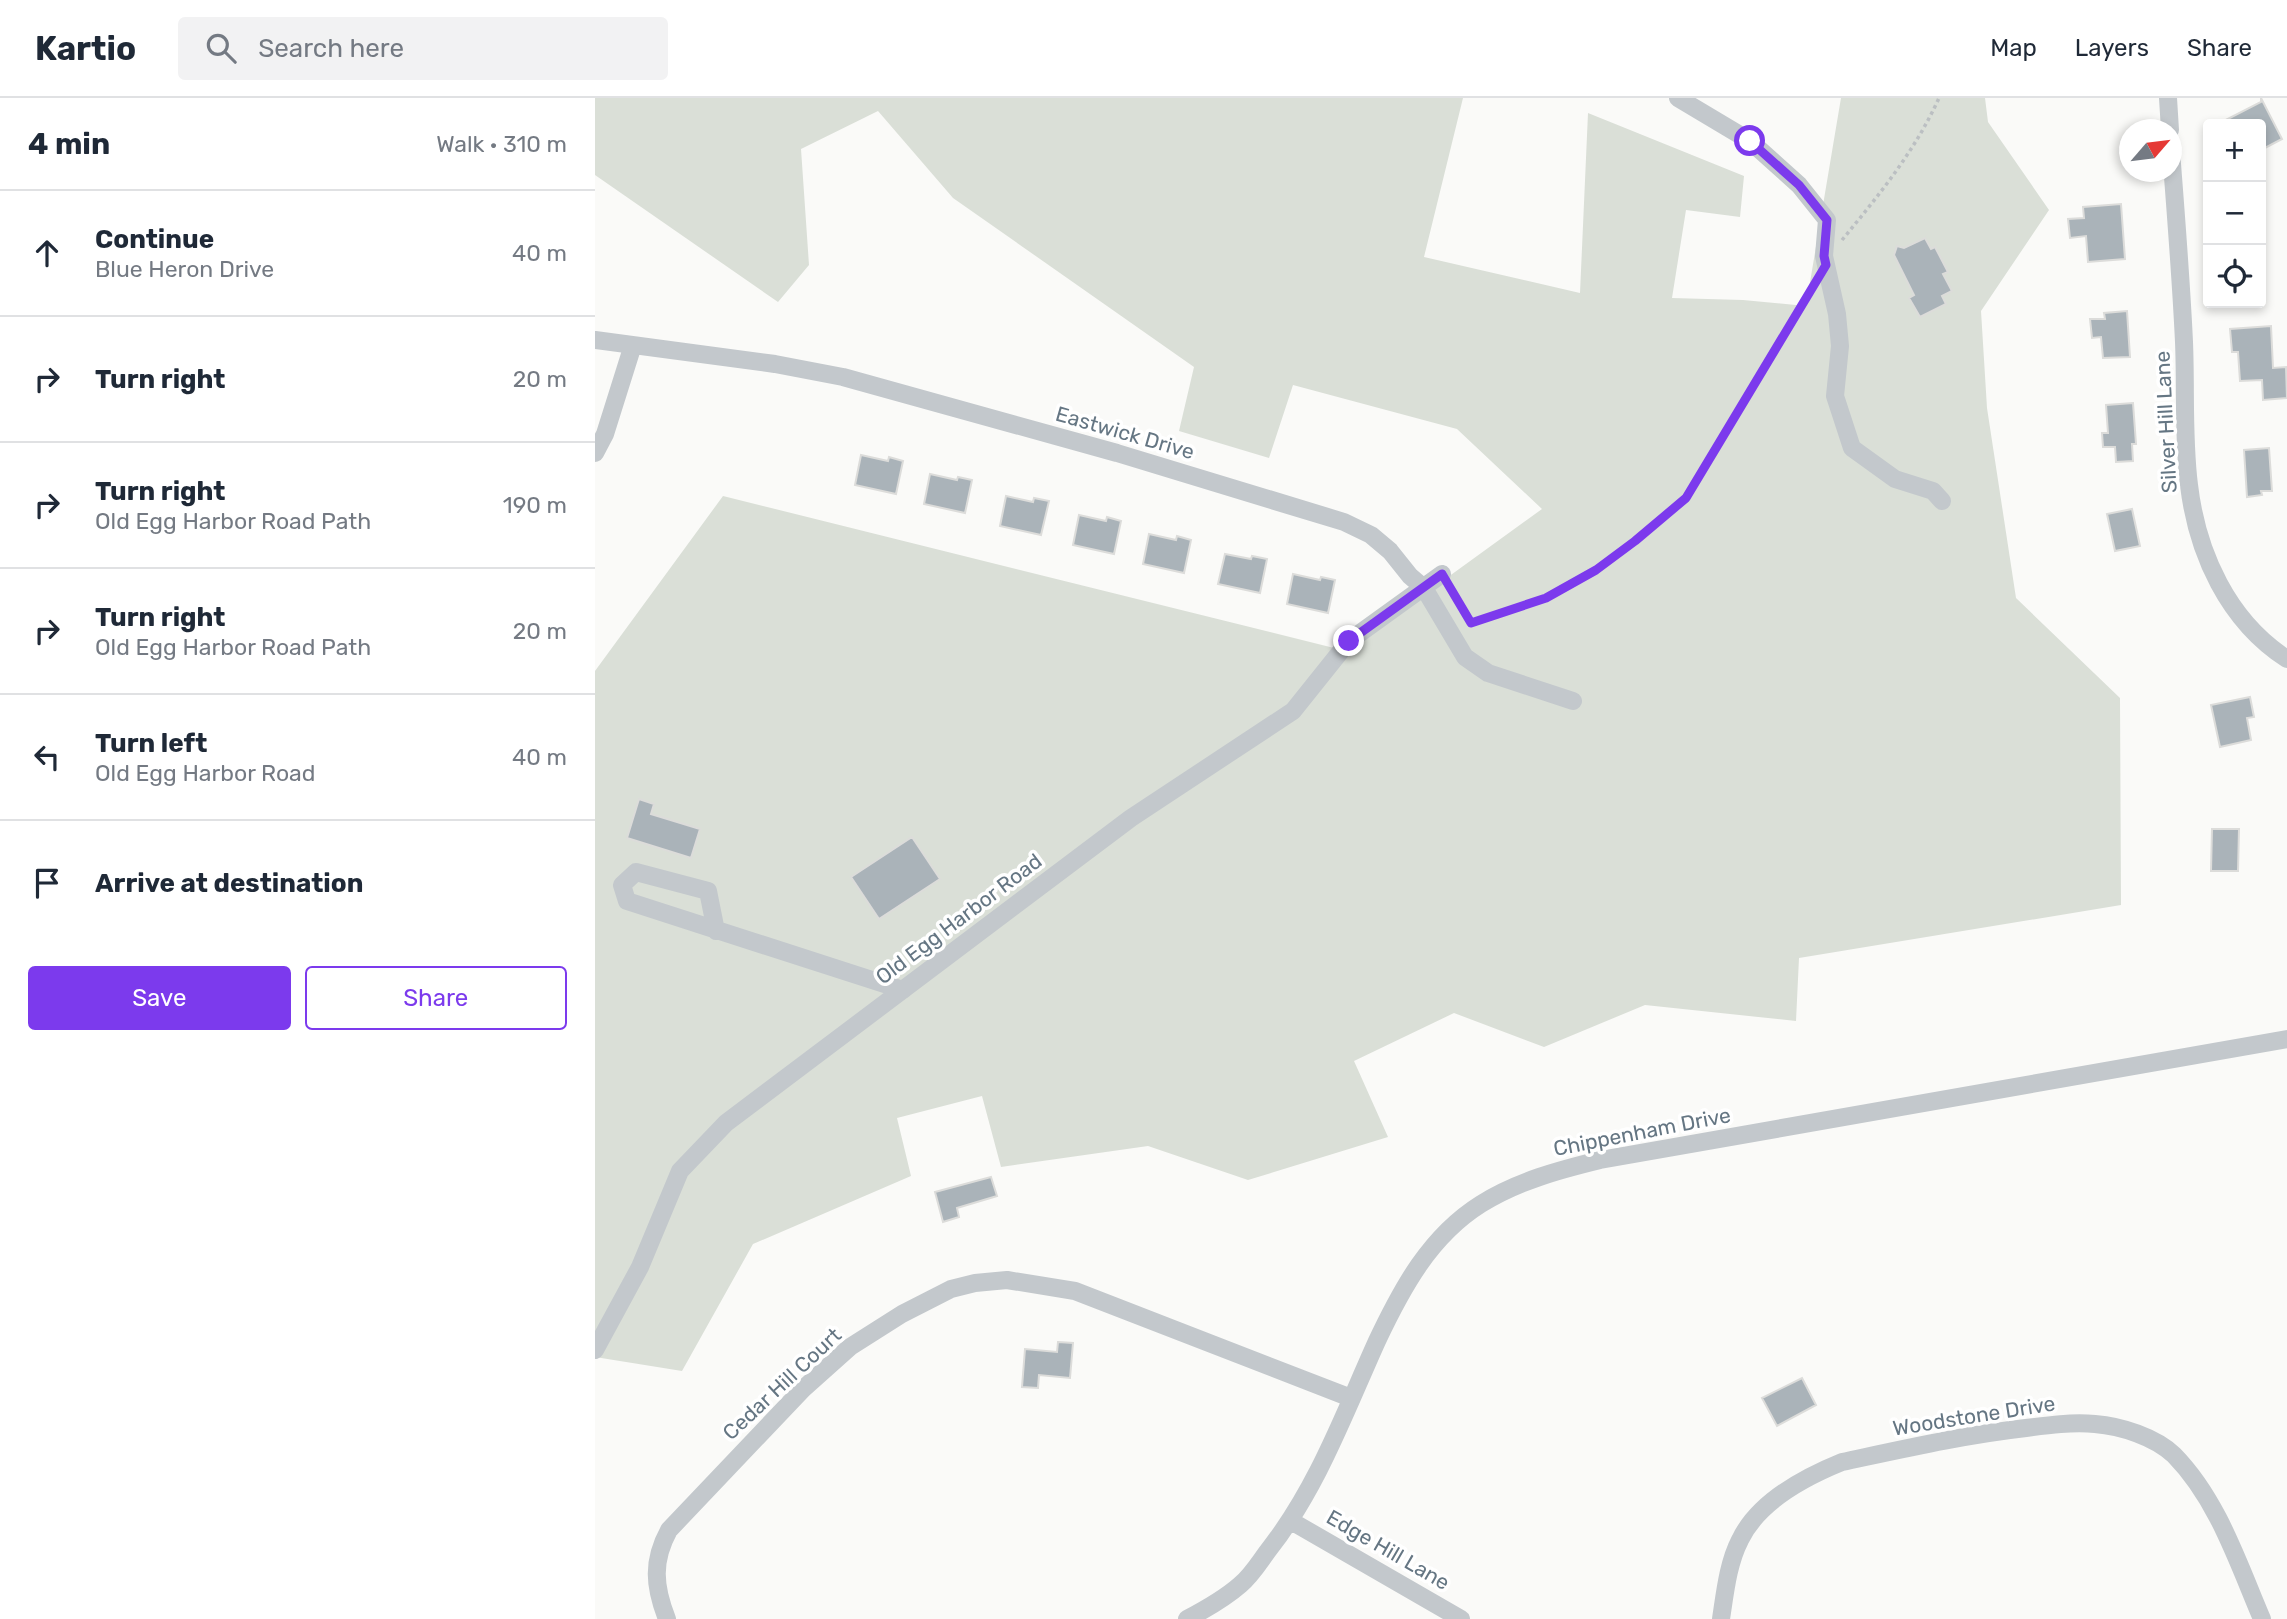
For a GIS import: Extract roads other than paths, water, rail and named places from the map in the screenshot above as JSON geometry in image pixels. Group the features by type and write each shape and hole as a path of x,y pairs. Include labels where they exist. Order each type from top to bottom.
{"street":[{"path":"1678,98 1750,141 1799,185 1827,220 1824,256 1837,314 1840,346 1835,396 1852,448 1895,479 1933,491 1942,501"},
{"path":"2168,98 2169,119"},
{"name":"Silver Hill Lane","path":"2174,182 2189,486 2206,560 2224,594 2247,625 2270,648 2287,659"},
{"name":"Eastwick Drive","path":"595,340 775,364 843,377 1117,453 1331,518 1371,535 1389,551 1424,588 1465,657 1488,673 1573,701"},
{"path":"595,453 605,434 633,345"},
{"name":"Old Egg Harbor Road","path":"595,1350 640,1267 680,1171 726,1123 1132,818 1293,711 1349,641 1442,574"},
{"path":"716,931 708,891 636,872 622,885 627,901 716,931 903,990"},
{"name":"Chippenham Drive","path":"1187,1619 1219,1602 1242,1583 1291,1521 1321,1468 1399,1295 1430,1248 1455,1224 1482,1204 1544,1174 1600,1160 2287,1039"},
{"name":"Cedar Hill Court","path":"667,1619 661,1605 655,1569 660,1548 669,1530 803,1390 850,1347 902,1314 951,1289 975,1283 1007,1280 1075,1291 1351,1398"},
{"name":"Woodstone Drive","path":"1720,1619 1731,1566 1740,1539 1755,1518 1775,1499 1821,1470 1842,1462 1988,1433 2070,1423 2117,1428 2152,1440 2172,1454 2206,1495 2262,1619"},
{"name":"Edge Hill Lane","path":"1291,1521 1461,1619"}]}
